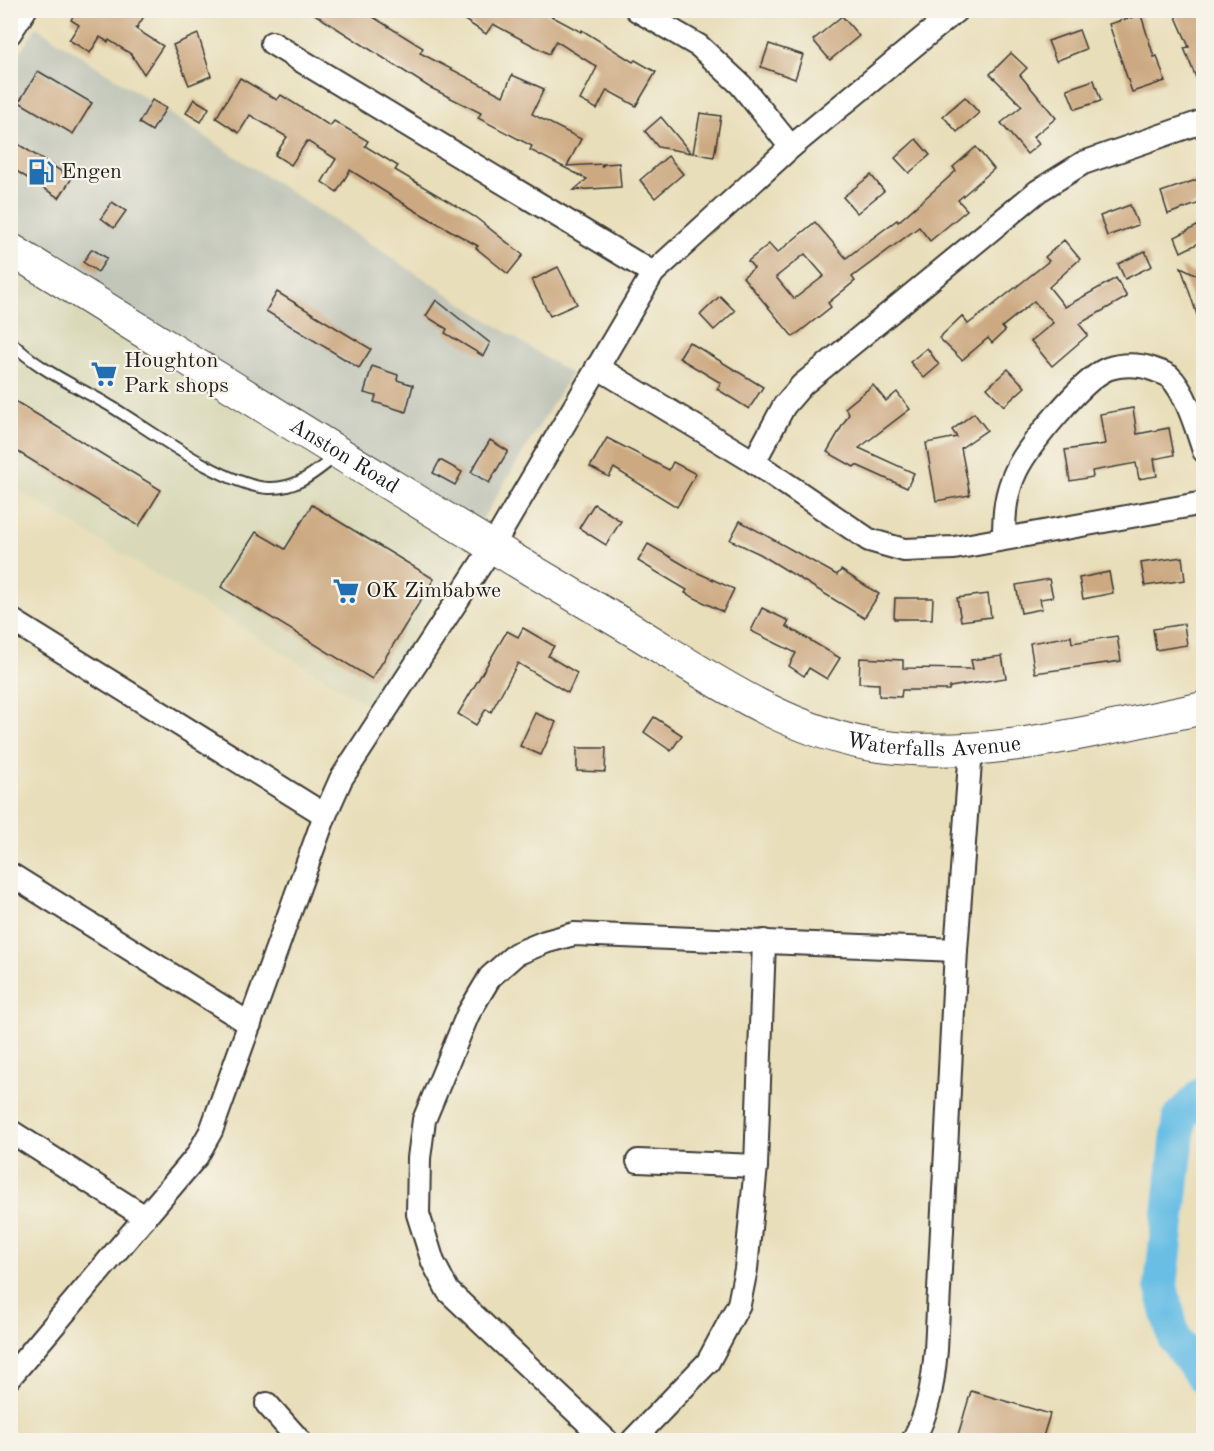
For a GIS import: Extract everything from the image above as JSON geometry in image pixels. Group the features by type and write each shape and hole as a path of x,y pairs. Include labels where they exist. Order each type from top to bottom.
{"main road":[{"name":"Anston Road","path":"10,249 492,547 680,659"},
{"name":"Waterfalls Avenue","path":"680,659 776,713 811,729 882,746 971,748 1064,736 1203,708"}],"street":[{"path":"10,33 25,10"},
{"path":"637,10 699,46 741,85 791,147"},
{"path":"10,1377 197,1156 211,1131 340,779 492,547 653,273 791,147 957,10"},
{"path":"272,43 653,273"},
{"path":"754,462 784,406 802,385 1038,191 1083,163 1203,121"},
{"path":"1004,538 1004,503 1016,470 1035,443 1085,384 1107,369 1143,366 1168,375 1191,416 1203,451"},
{"path":"597,367 754,462 869,540 904,550 954,548 1203,503"},
{"path":"10,619 325,815"},
{"path":"913,1440 922,1424 932,1387 936,1350 956,950 971,748"},
{"path":"10,874 250,1024"},
{"path":"606,1440 448,1291 433,1262 418,1214 419,1158 424,1120 468,1014 490,977 516,954 545,942 574,934 956,950"},
{"path":"633,1440 708,1362 739,1304 746,1269 756,1166 764,941"},
{"path":"10,1131 145,1217"},
{"path":"638,1161 756,1166"},
{"path":"267,1404 299,1440"}],"lane":[{"path":"10,341 22,353 56,376 191,456 248,485 270,488 299,484 340,453"}],"shaded area":[{"path":"36,27 571,374 471,538 11,263 10,68"},
{"name":"Houghton Park shops","path":"10,263 471,538 371,707 11,486"}],"building":[{"path":"76,10 148,10 136,29 163,46 144,74 131,54 109,40 108,42 100,37 90,53 69,40 79,25 71,20"},
{"path":"308,10 362,10 423,48 420,53 503,96 512,75 544,89 532,114 581,139 567,166 603,164 601,167 605,164 619,163 621,187 574,190 587,179 530,150 532,146 478,118 481,113 429,87"},
{"path":"449,10 540,10 581,32 582,30 633,62 635,60 656,72 636,106 607,90 597,109 580,100 597,67 556,41 549,54 493,24 486,34"},
{"path":"1173,10 1203,10 1203,95 1184,48 1189,47"},
{"path":"1141,15 1154,57 1157,56 1165,81 1132,92 1109,24"},
{"path":"842,16 859,36 830,60 813,40"},
{"path":"1079,30 1086,49 1056,61 1048,41"},
{"path":"198,34 211,76 189,85 173,45"},
{"path":"769,44 803,55 795,79 761,67"},
{"path":"1011,53 1027,68 1020,75 1056,118 1033,137 1039,144 1027,154 1001,123 1022,106 990,74"},
{"path":"38,71 92,103 73,134 19,102"},
{"path":"240,78 277,100 281,95 330,126 334,121 368,141 365,146 398,166 395,170 475,217 523,255 508,274 476,248 478,246 350,170 337,192 322,182 336,159 307,141 291,165 275,155 287,137 250,115 239,133 216,118"},
{"path":"1094,80 1101,101 1075,109 1067,89"},
{"path":"965,97 979,113 957,132 943,116"},
{"path":"194,99 209,108 201,122 186,113"},
{"path":"152,100 166,108 152,131 139,123"},
{"path":"700,113 721,116 714,157 693,153"},
{"path":"661,117 691,153 658,147 645,131"},
{"name":"Engen","path":"10,139 72,178 59,198 10,167"},
{"path":"916,139 930,155 909,173 895,158"},
{"path":"976,147 994,169 958,200 967,210 930,241 919,227 852,277 855,281 828,303 831,307 793,337 743,277 754,268 748,261 769,244 777,253 815,222 846,258 897,220 898,222 956,171 953,167","holes":["805,254 824,276 794,299 776,277"]},
{"path":"668,156 683,174 655,198 640,180"},
{"path":"871,175 884,191 857,213 843,197"},
{"path":"1199,179 1203,202 1168,214 1161,192"},
{"path":"112,202 126,211 114,228 101,218"},
{"path":"1130,205 1138,225 1107,236 1100,216"},
{"path":"1203,223 1203,241 1181,252 1175,237"},
{"path":"1064,240 1080,259 1049,287 1065,307 1116,278 1127,297 1079,324 1088,335 1052,366 1031,341 1053,323 1034,301 1002,327 1005,331 992,343 988,338 962,360 939,338 962,316 968,324 987,310 1049,261 1045,257"},
{"path":"92,249 107,258 98,272 83,262"},
{"path":"1145,251 1152,266 1125,279 1118,264"},
{"path":"558,267 577,304 550,316 532,280"},
{"path":"1181,267 1203,278 1203,326 1201,327"},
{"path":"277,292 371,349 359,368 266,311"},
{"path":"720,296 735,311 714,330 700,315"},
{"path":"436,300 490,343 483,356 445,333 447,329 426,316"},
{"path":"689,342 763,387 749,409 717,389 721,383 679,358"},
{"path":"927,348 939,365 924,378 910,362"},
{"path":"372,366 398,375 397,380 413,385 406,412 374,402 376,396 364,393"},
{"path":"1008,369 1025,387 1004,406 987,388"},
{"path":"873,385 886,401 897,392 910,409 859,448 914,473 907,488 856,465 854,467 827,452 849,414 845,408"},
{"path":"10,398 161,490 139,526 10,447"},
{"path":"1133,408 1137,434 1169,428 1174,455 1154,459 1157,476 1139,479 1136,463 1092,471 1093,477 1070,481 1065,450 1105,444 1100,414"},
{"path":"974,413 987,430 961,448 970,495 936,501 926,443 957,437 952,430"},
{"path":"607,438 669,470 673,462 696,474 677,507 614,468 609,477 590,467"},
{"path":"490,440 508,451 489,483 471,472"},
{"path":"440,460 462,472 455,485 433,473"},
{"path":"594,504 621,521 606,545 579,528"},
{"path":"312,505 434,579 372,679 221,587 256,532 285,549"},
{"path":"740,521 837,575 841,570 879,594 864,618 760,554 730,540"},
{"path":"648,544 696,572 734,589 723,612 685,593 687,590 638,561"},
{"path":"1182,557 1185,580 1145,586 1141,563"},
{"path":"1109,572 1113,593 1083,599 1079,578"},
{"path":"1049,579 1053,597 1040,599 1042,609 1021,613 1016,585"},
{"path":"988,594 991,617 961,621 957,598"},
{"path":"895,598 933,598 932,619 894,619"},
{"path":"762,608 789,621 786,626 840,658 827,679 809,668 804,676 789,666 796,653 751,631"},
{"path":"1184,624 1187,645 1156,650 1153,629"},
{"path":"523,628 554,646 548,656 577,673 568,693 518,663 491,712 486,709 476,725 458,714 507,631 518,637"},
{"path":"1071,636 1072,643 1117,636 1121,661 1035,673 1030,643"},
{"path":"1002,656 1006,678 950,687 949,690 902,690 901,697 879,696 879,684 859,683 860,658 903,660 903,668 973,669 971,660"},
{"path":"535,713 556,722 541,755 520,746"},
{"path":"654,717 682,735 671,751 644,732"},
{"path":"577,748 606,748 605,772 577,771"},
{"path":"971,1391 1050,1414 1042,1440 979,1440 958,1435"}],"waterway":[{"path":"1204,1093 1180,1116 1161,1286 1174,1338 1204,1378"}],"place":[{"name":"Engen","path":"41,172"},
{"name":"Houghton Park shops","path":"104,374"},
{"name":"OK Zimbabwe","path":"346,591"}]}
